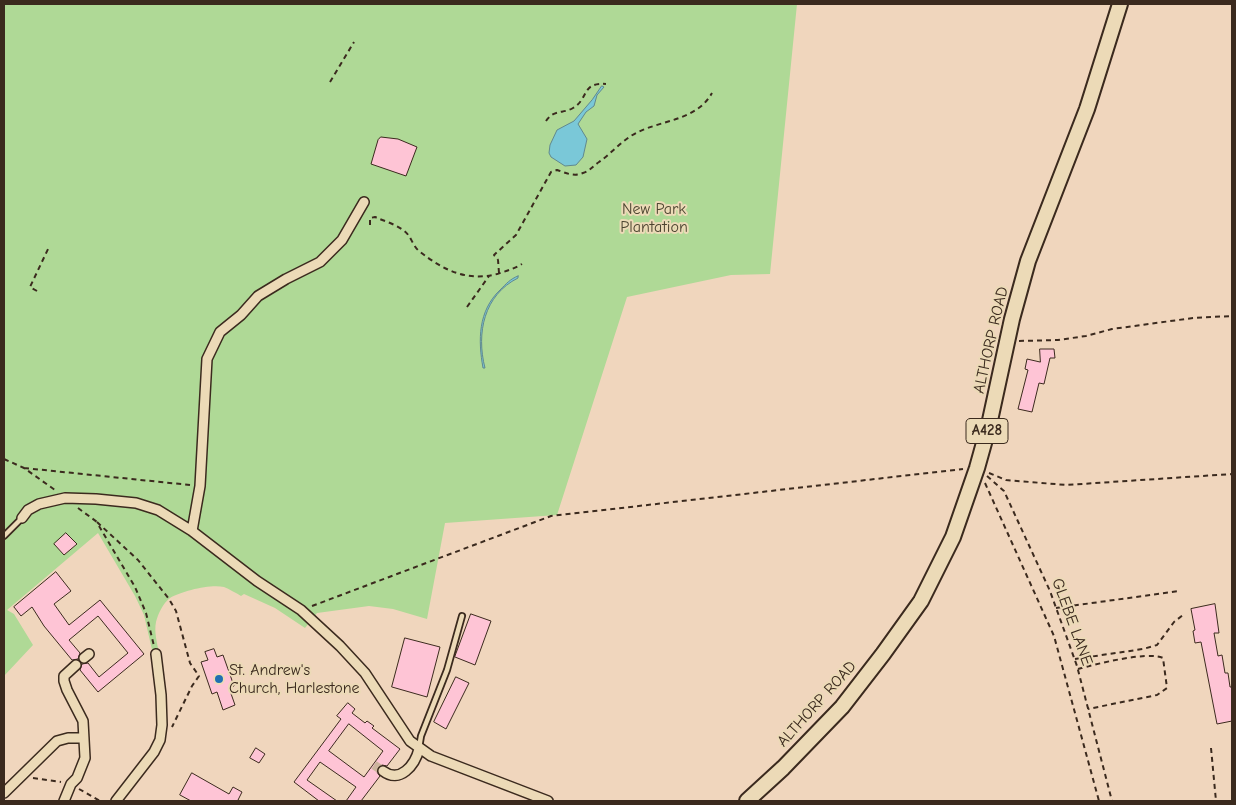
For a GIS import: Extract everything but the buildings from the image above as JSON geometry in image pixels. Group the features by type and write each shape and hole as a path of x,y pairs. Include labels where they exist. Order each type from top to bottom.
{"main road":[{"name":"ALTHORP ROAD","path":"747,801 783,768 842,707 921,601 953,537 977,468 989,425 1007,341 1028,261 1087,109 1120,4"}],"street":[{"path":"192,531 200,486 207,358 220,332 241,316 258,296 320,262 342,240 364,202"},
{"path":"22,518 28,510 40,504 65,498 96,499 136,504 158,510 192,531 257,581 301,610 340,646 365,673 402,731 419,749 431,756 548,801"},
{"path":"116,801 154,752 160,740 162,725 161,695 156,654"},
{"path":"64,801 71,784 77,778 85,758 83,720 64,681 64,676 76,665"},
{"path":"4,793 57,741 68,738 84,738"},
{"path":"383,771 392,776 399,775 414,762 419,749"}],"lane":[{"path":"4,536 22,518"},
{"path":"419,749 421,736 447,670 462,616"}],"path":[{"path":"330,82 354,42"},
{"path":"546,121 550,115 574,108 590,87 596,84 606,84"},
{"path":"499,273 498,260 494,255 516,235 552,172 557,170 576,175 589,171 614,148 635,133 689,114 707,102 712,93"},
{"path":"370,225 370,218 375,217 403,229 418,250 460,275 490,276 522,264"},
{"path":"37,291 30,287 48,247"},
{"path":"467,306 490,276"},
{"path":"1007,341 1058,340 1086,336 1112,329 1193,318 1232,316"},
{"path":"4,459 24,468 97,522 138,560 169,599 176,611 190,662 199,676 192,686 174,725 160,740"},
{"path":"24,468 200,486"},
{"path":"301,610 551,516 977,468 1006,480 1066,485 1232,474"},
{"path":"977,468 1054,636 1099,801"},
{"name":"GLEBE LANE","path":"977,468 1004,491 1050,591 1078,669 1112,801"},
{"path":"97,522 135,587 146,613 156,654"},
{"path":"1056,608 1179,591"},
{"path":"1075,659 1143,650 1157,645 1174,622 1183,615"},
{"path":"1078,669 1143,657 1157,656 1163,658 1167,688 1157,695 1088,709"},
{"path":"1211,748 1216,801"},
{"path":"33,778 71,784 100,801"}],"green space":[{"name":"New Park Plantation","path":"4,4 797,4 770,274 731,275 627,297 557,515 445,523 427,619 393,609 369,606 317,613 305,628 275,608 244,594 241,596 224,587 204,587 175,595 165,603 155,626 159,653 153,654 144,615 98,533 7,610 14,614 33,645 4,676"}],"water":[{"path":"602,86 604,87 597,95 594,106 586,112 578,124 587,139 583,157 576,165 565,166 551,157 549,153 550,145 557,130 574,121"},
{"path":"518,276 518,278 506,285 497,294 485,316 482,355 485,368 483,368 480,337 481,326 487,307 493,298 508,282"}],"tunnel":[{"path":"374,765 383,771"}],"place":[{"name":"St. Andrew's Church, Harlestone","path":"219,679"}]}
